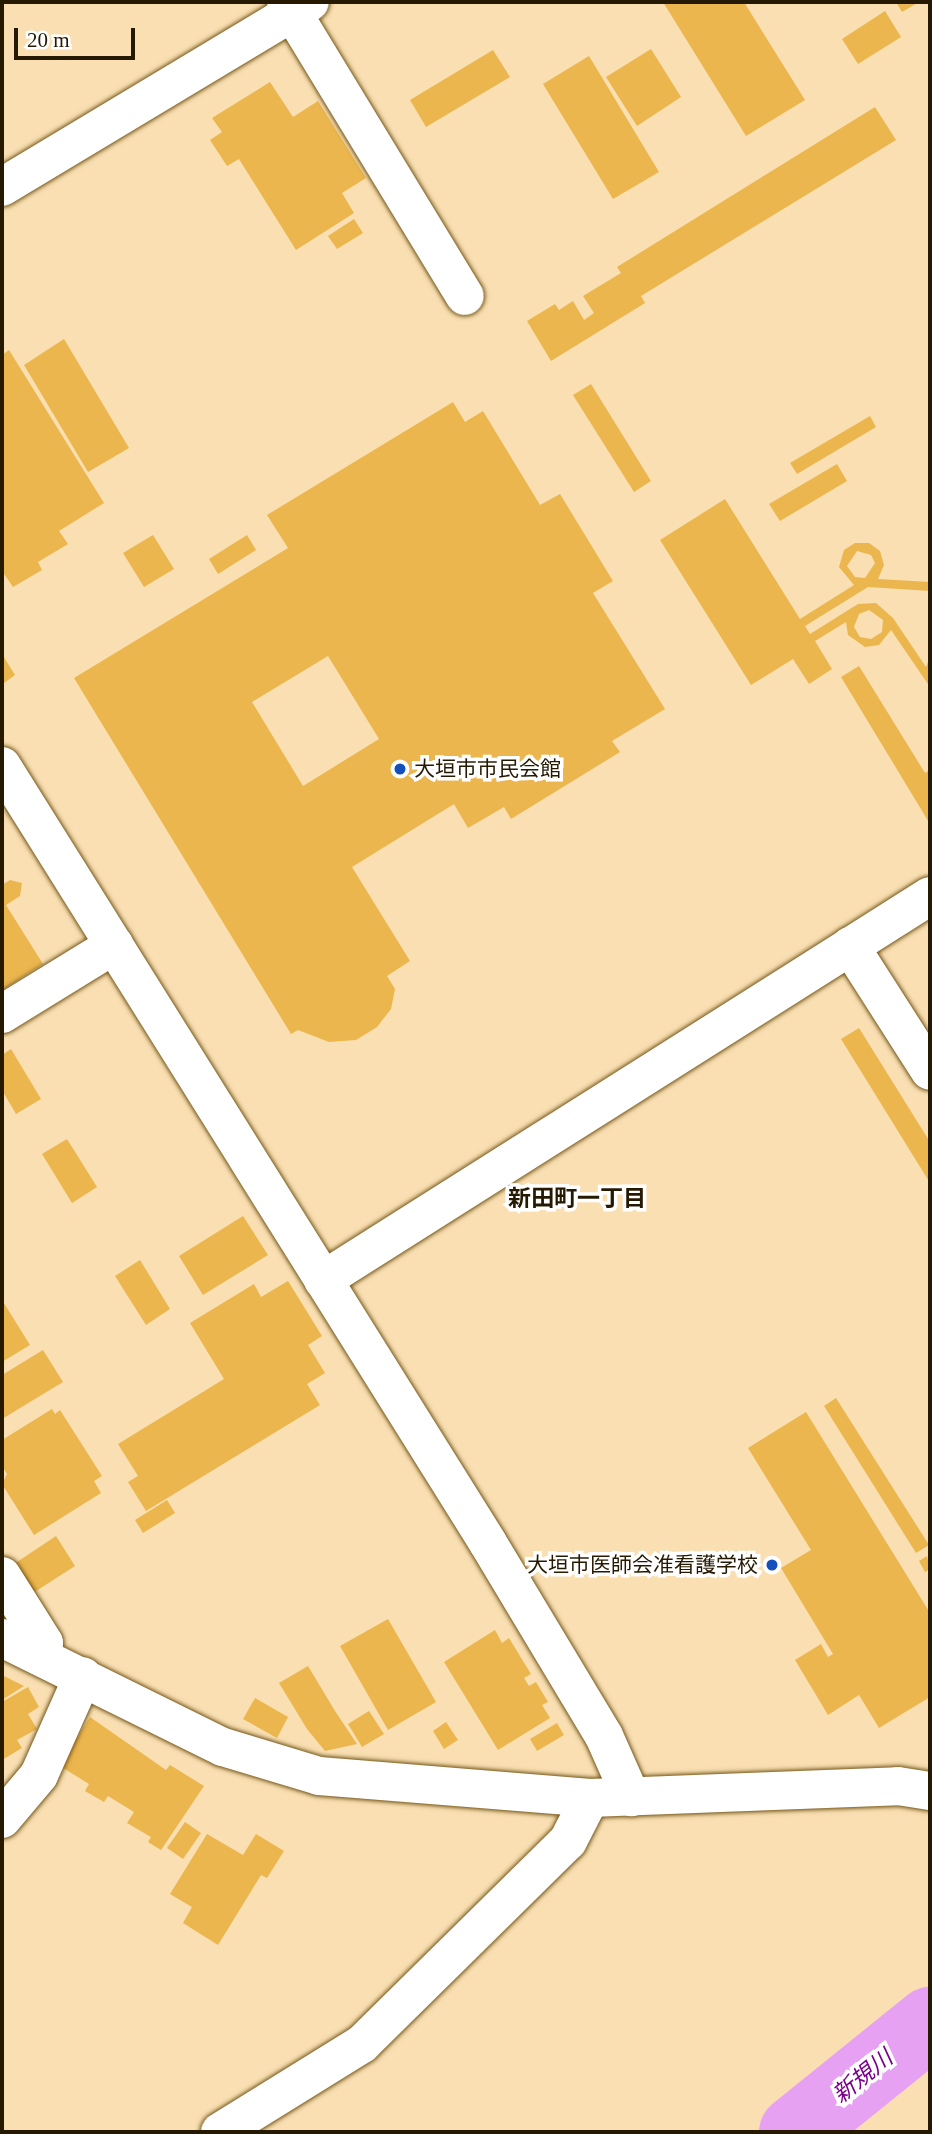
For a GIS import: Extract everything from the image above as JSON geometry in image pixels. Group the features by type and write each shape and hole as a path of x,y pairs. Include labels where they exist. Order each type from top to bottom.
{"street":[{"path":"2,187 296,5 465,296"},
{"path":"2,766 604,1736 631,1797"},
{"path":"323,1280 930,896"},
{"path":"2,1014 114,945"},
{"path":"850,946 930,1071"},
{"path":"2,1576 44,1643 41,1656"},
{"path":"2,1638 223,1747 319,1776 590,1798 898,1786 930,1791"},
{"path":"2,1819 39,1775 83,1676"},
{"path":"220,2132 362,2044 568,1842 590,1798"}],"building":[{"path":"663,2 744,2 805,100 746,136"},
{"path":"896,2 919,2 902,12"},
{"path":"885,11 901,37 858,64 842,39"},
{"path":"651,49 681,97 637,126 606,77"},
{"path":"493,50 510,77 426,127 410,100"},
{"path":"589,56 659,172 613,199 543,84"},
{"path":"270,82 293,117 318,101 366,178 342,193 354,213 296,250 239,159 227,166 210,140 222,132 212,118"},
{"path":"875,107 896,140 641,296 645,303 551,361 527,321 555,304 559,310 573,301 584,320 594,313 583,296 621,273 617,267"},
{"path":"354,219 363,233 337,249 328,236"},
{"path":"64,339 129,448 88,472 24,365"},
{"path":"9,350 104,503 59,531 68,544 38,562 42,570 13,587 2,571 2,355"},
{"path":"591,384 651,481 634,492 573,395"},
{"path":"453,402 465,422 483,411 540,505 560,494 613,581 593,593 665,709 612,741 620,752 511,819 504,807 468,828 454,804 352,867 410,961 387,976 395,989 391,1009 377,1027 356,1040 329,1042 298,1030 291,1034 74,678 288,548 267,515","holes":["328,656 379,739 303,786 252,702"]},
{"path":"870,416 876,427 797,474 790,463"},
{"path":"837,464 847,481 780,521 769,504"},
{"path":"725,499 800,619 854,585 839,567 844,550 855,543 869,543 880,551 884,565 878,579 930,582 930,591 868,587 805,626 810,634 858,604 876,603 893,618 926,667 930,657 930,687 891,630 879,645 865,647 848,635 846,622 815,641 832,669 809,684 793,659 751,685 660,540","holes":["857,551 871,555 875,563 865,578 855,577 847,566","869,610 883,620 882,632 871,639 860,637 854,627 859,614"]},
{"path":"153,535 174,569 144,587 123,553"},
{"path":"247,535 256,550 218,574 209,559"},
{"path":"2,654 15,675 4,683 2,680"},
{"path":"859,666 925,773 930,770 930,824 841,677"},
{"path":"10,880 22,883 20,896 6,905 43,964 2,990 2,885"},
{"path":"859,1028 930,1142 930,1183 841,1039"},
{"path":"11,1049 41,1099 16,1114 2,1090 2,1055"},
{"path":"67,1139 97,1187 72,1203 42,1154"},
{"path":"243,1216 268,1255 203,1295 179,1256"},
{"path":"140,1260 170,1309 146,1325 115,1276"},
{"path":"288,1281 322,1336 308,1345 325,1373 307,1384 320,1405 146,1511 128,1482 138,1476 118,1444 224,1379 190,1323 254,1284 261,1297"},
{"path":"2,1300 30,1345 2,1362"},
{"path":"43,1350 63,1382 2,1419 2,1375"},
{"path":"836,1398 929,1545 916,1553 824,1406"},
{"path":"52,1409 55,1414 60,1410 102,1476 94,1481 101,1493 34,1535 2,1484 7,1474 2,1466 2,1440"},
{"path":"806,1412 930,1613 930,1697 879,1728 859,1695 828,1715 795,1660 821,1644 828,1657 833,1654 781,1568 811,1550 748,1448"},
{"path":"167,1500 175,1513 143,1533 135,1520"},
{"path":"56,1536 75,1566 33,1593 14,1564"},
{"path":"927,1556 930,1569 925,1572 919,1561"},
{"path":"388,1619 436,1702 388,1730 340,1646"},
{"path":"495,1630 502,1643 509,1638 531,1674 524,1678 529,1686 536,1682 548,1702 542,1705 550,1718 498,1750 444,1662"},
{"path":"308,1666 357,1744 325,1751 307,1729 279,1683"},
{"path":"2,1675 24,1686 2,1700"},
{"path":"28,1687 39,1707 28,1714 37,1729 17,1740 22,1748 2,1760 2,1702"},
{"path":"255,1698 288,1717 277,1738 243,1719"},
{"path":"369,1711 384,1734 362,1747 348,1724"},
{"path":"90,1717 166,1770 170,1765 204,1786 161,1850 148,1842 151,1837 127,1823 134,1812 108,1796 104,1802 85,1791 89,1784 60,1766"},
{"path":"446,1722 458,1740 444,1749 433,1731"},
{"path":"557,1723 564,1735 537,1751 530,1739"},
{"path":"185,1822 201,1833 183,1859 167,1848"},
{"path":"207,1834 243,1855 256,1834 284,1851 267,1878 261,1875 218,1945 183,1923 192,1907 170,1894"}],"waterway":[{"name":"新規川","path":"795,2132 930,2023"}],"place":[{"name":"大垣市市民会館","path":"400,769"},
{"name":"大垣市医師会准看護学校","path":"772,1565"}],"district":[{"name":"新田町一丁目","path":"577,1199"}]}
